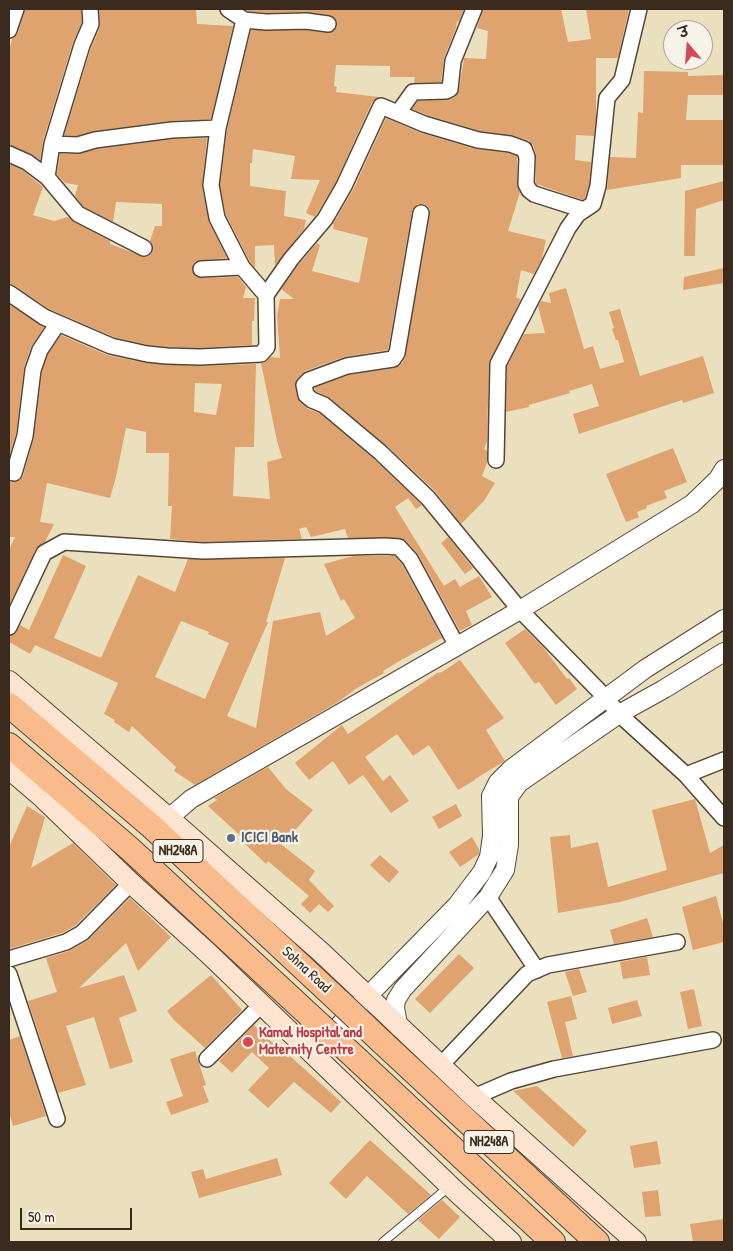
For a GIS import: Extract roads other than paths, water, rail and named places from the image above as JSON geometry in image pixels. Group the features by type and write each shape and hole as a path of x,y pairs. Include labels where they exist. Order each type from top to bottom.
{"highway":[{"name":"Sohna Road","path":"9,705 150,825 597,1242"},
{"name":"Sohna Road","path":"9,745 130,849 553,1242"}],"main road":[{"path":"9,681 169,818 322,953 474,1097 636,1242"},
{"path":"9,770 44,798 131,884 208,953 450,1186 511,1242"}],"street":[{"path":"9,30 16,9"},
{"path":"47,177 52,144 82,45 91,24 90,9"},
{"path":"228,9 244,20 266,22 306,21 328,24"},
{"path":"398,113 413,92 446,91 450,89 454,61 474,9"},
{"path":"496,460 498,364 568,228 575,217 593,204 596,196 607,98 622,80 640,9"},
{"path":"244,20 218,128 211,184 217,218 242,267 266,295"},
{"path":"9,292 44,317 111,346 146,354 200,357 261,354 267,346 266,295 291,259 325,219 344,186 381,106 415,121 478,140 510,144 524,149 527,157 526,184 529,190 534,194 584,210"},
{"path":"52,144 78,145 95,140 172,130 218,128"},
{"path":"9,154 26,162 47,177 78,214 144,248"},
{"path":"421,213 398,353 393,359 347,366 309,380 304,385 306,395 324,405 380,452 428,498 520,610 606,698 619,714 686,775 724,818"},
{"path":"201,269 242,267"},
{"path":"9,472 14,473 25,436 33,370 40,350 58,323"},
{"path":"169,818 191,799 520,610 692,504 718,480 724,470"},
{"path":"9,627 44,554 64,542 203,551 385,546 399,547 410,559 457,646"},
{"path":"312,1053 369,997 457,905 482,872 490,856 492,836 491,796 498,782 511,770 645,669 724,619"},
{"path":"398,1024 395,1008 396,1000 402,989 488,897 505,870 509,845 509,797 519,783 619,714 724,652"},
{"path":"686,775 724,760"},
{"path":"9,959 66,942 82,933 131,884"},
{"path":"488,897 537,970"},
{"path":"440,1065 527,974 548,965 677,942"},
{"path":"9,974 57,1119"},
{"path":"207,1059 261,1005"},
{"path":"474,1097 512,1081 554,1069 713,1040"}],"lane":[{"path":"383,1242 450,1186"}],"place":[{"name":"ICICI Bank","path":"231,838"},
{"name":"Kamal Hospital and Maternity Centre","path":"248,1042"}]}
